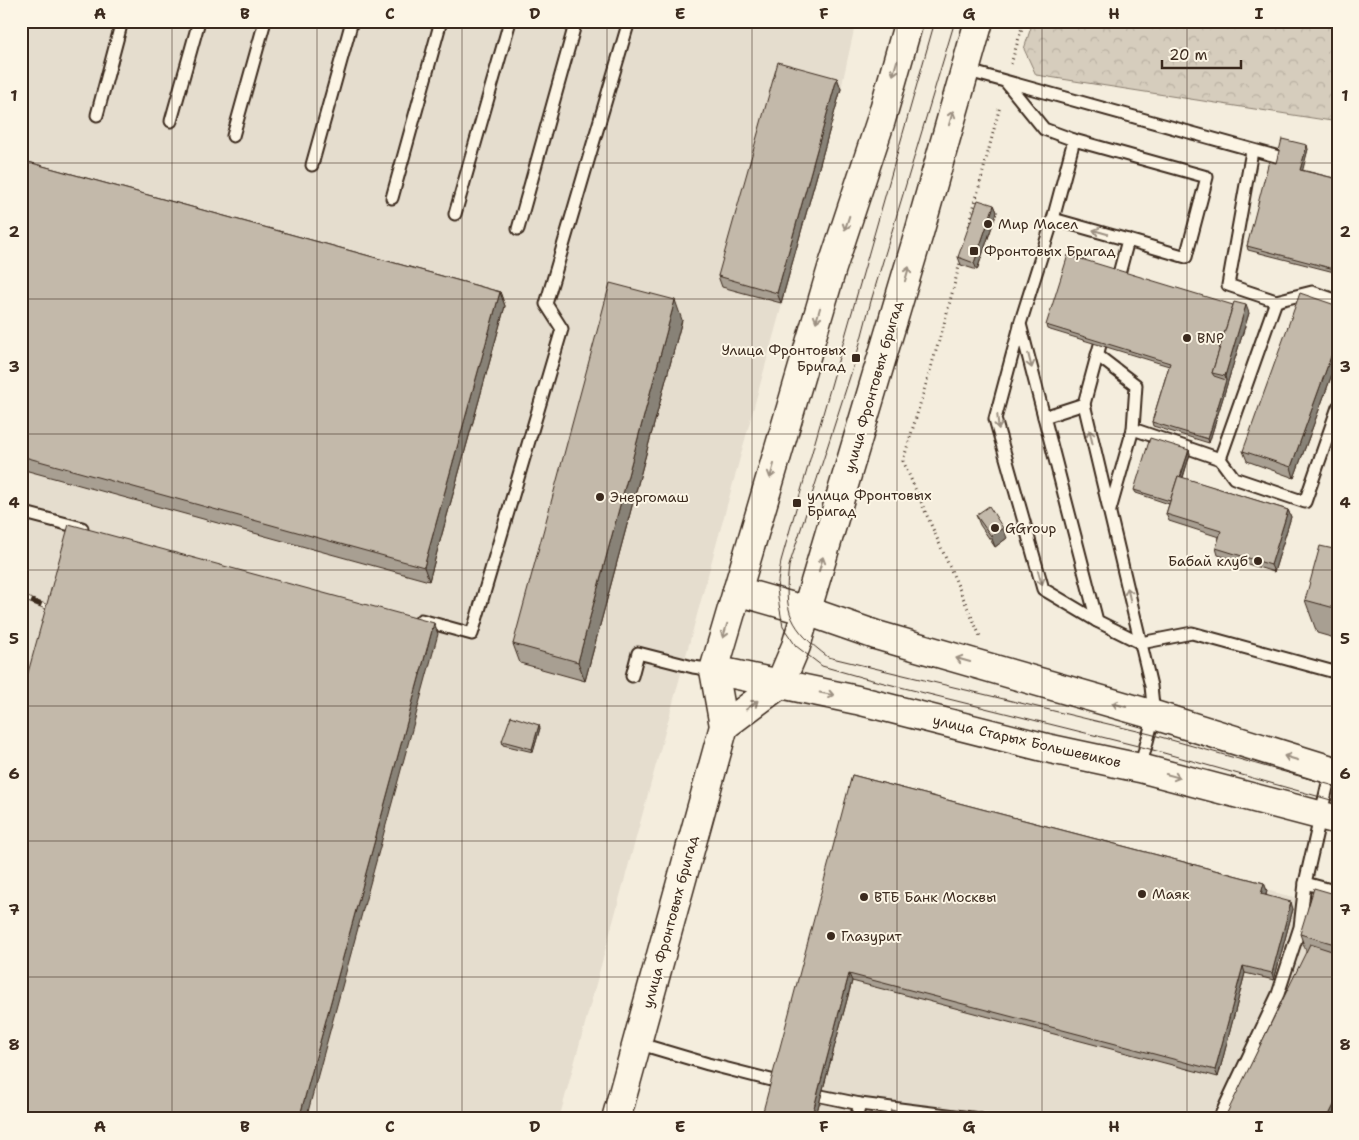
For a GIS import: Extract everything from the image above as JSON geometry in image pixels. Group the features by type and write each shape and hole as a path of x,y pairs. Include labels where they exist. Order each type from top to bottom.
{"main road":[{"name":"улица Фронтовых бригад","path":"616,1119 724,726 714,670 832,268 881,120 909,21"},
{"name":"улица Фронтовых бригад","path":"780,684 796,646 807,611 979,21"},
{"path":"737,591 807,611 876,635 1154,715 1334,771"},
{"name":"улица Старых Большевиков","path":"714,670 857,700 1051,749 1140,768 1329,818"},
{"path":"724,726 780,684"}],"lane":[{"path":"97,114 122,21"},
{"path":"171,121 199,21"},
{"path":"233,136 265,21"},
{"path":"312,165 352,21"},
{"path":"392,198 441,21"},
{"path":"455,214 510,21"},
{"path":"518,229 576,21"},
{"path":"405,616 472,634 562,329 546,304 629,21"},
{"path":"964,70 1279,157"},
{"path":"1006,82 1044,129 1074,140 1207,177 1186,257 1053,219"},
{"path":"1074,140 1053,219 1020,324 995,419 1043,589 1097,621 1140,642 1192,633 1338,673"},
{"path":"1252,150 1228,285 1276,301 1312,292 1338,301"},
{"path":"1112,298 1128,240"},
{"path":"1220,459 1276,301"},
{"path":"1107,317 1084,404 1151,686 1154,715 1140,768"},
{"path":"1020,324 1097,621"},
{"path":"1097,356 1136,386 1133,429 1109,512"},
{"path":"1044,417 1084,404"},
{"path":"1133,429 1220,459 1234,478 1305,502 1338,407"},
{"path":"21,512 88,530"},
{"path":"632,676 638,653 693,667 714,670"},
{"path":"1219,1119 1278,994 1300,927 1305,883 1329,818 1334,771"},
{"path":"1305,883 1338,892"},
{"path":"637,1043 776,1081"},
{"path":"821,1096 860,1104 980,1119"},
{"path":"856,1119 860,1104"}],"path":[{"path":"969,227 1006,82 1024,21"},
{"path":"962,256 944,324 903,461 981,638"}],"shaded area":[{"path":"21,21 856,21 841,89 559,1119 21,1119"},
{"path":"854,782 1338,909 1338,1119 766,1119"}],"green space":[{"path":"1033,21 1338,21 1338,122 1036,75 1024,49"}],"building":[{"path":"778,62 837,78 777,293 718,276"},
{"path":"1282,139 1307,145 1300,170 1338,179 1338,270 1247,246 1269,161 1276,163"},
{"path":"21,160 500,292 424,567 21,456"},
{"path":"978,200 994,205 974,263 958,257"},
{"path":"1068,255 1233,305 1212,373 1214,376 1226,380 1208,439 1152,422 1170,363 1046,325"},
{"name":"Энергомаш","path":"610,283 675,300 578,662 513,644"},
{"path":"1300,293 1338,306 1338,337 1291,467 1243,451"},
{"path":"1234,302 1246,305 1225,376 1212,373"},
{"path":"1150,438 1189,450 1170,501 1134,490"},
{"path":"1178,476 1288,510 1271,565 1216,548 1221,531 1166,514"},
{"path":"989,506 1003,528 991,536 976,515"},
{"path":"69,524 434,623 299,1119 21,1119 21,698"},
{"path":"1320,546 1338,550 1338,609 1305,600"},
{"path":"511,716 539,725 532,749 502,741"},
{"path":"852,775 1264,883 1261,894 1291,902 1272,973 1243,966 1215,1070 849,974 811,1119 761,1119"},
{"path":"1314,888 1338,895 1338,945 1300,934"},
{"path":"1310,944 1338,953 1338,1097 1327,1119 1224,1119"},
{"path":"1338,1103 1338,1119 1330,1119"},
{"path":"891,1110 926,1119 889,1119"}],"tram line":[{"path":"935,21 781,561 777,589 783,627 796,646 822,666 1146,748 1338,802"},
{"path":"955,21 871,301 856,358 789,566 787,596 792,618 797,628 805,637 828,657 1150,734 1338,787"}],"railway":[{"path":"21,597 52,609"}],"place":[{"name":"Мир Масел","path":"988,224"},
{"name":"Фронтовых Бригад","path":"974,251"},
{"name":"BNP","path":"1187,338"},
{"name":"Улица Фронтовых Бригад","path":"856,358"},
{"name":"Энергомаш","path":"600,497"},
{"name":"улица Фронтовых Бригад","path":"797,503"},
{"name":"GGroup","path":"995,528"},
{"name":"Бабай клуб","path":"1258,561"},
{"name":"Маяк","path":"1142,894"},
{"name":"ВТБ Банк Москвы","path":"864,897"},
{"name":"Глазурит","path":"831,936"}]}
